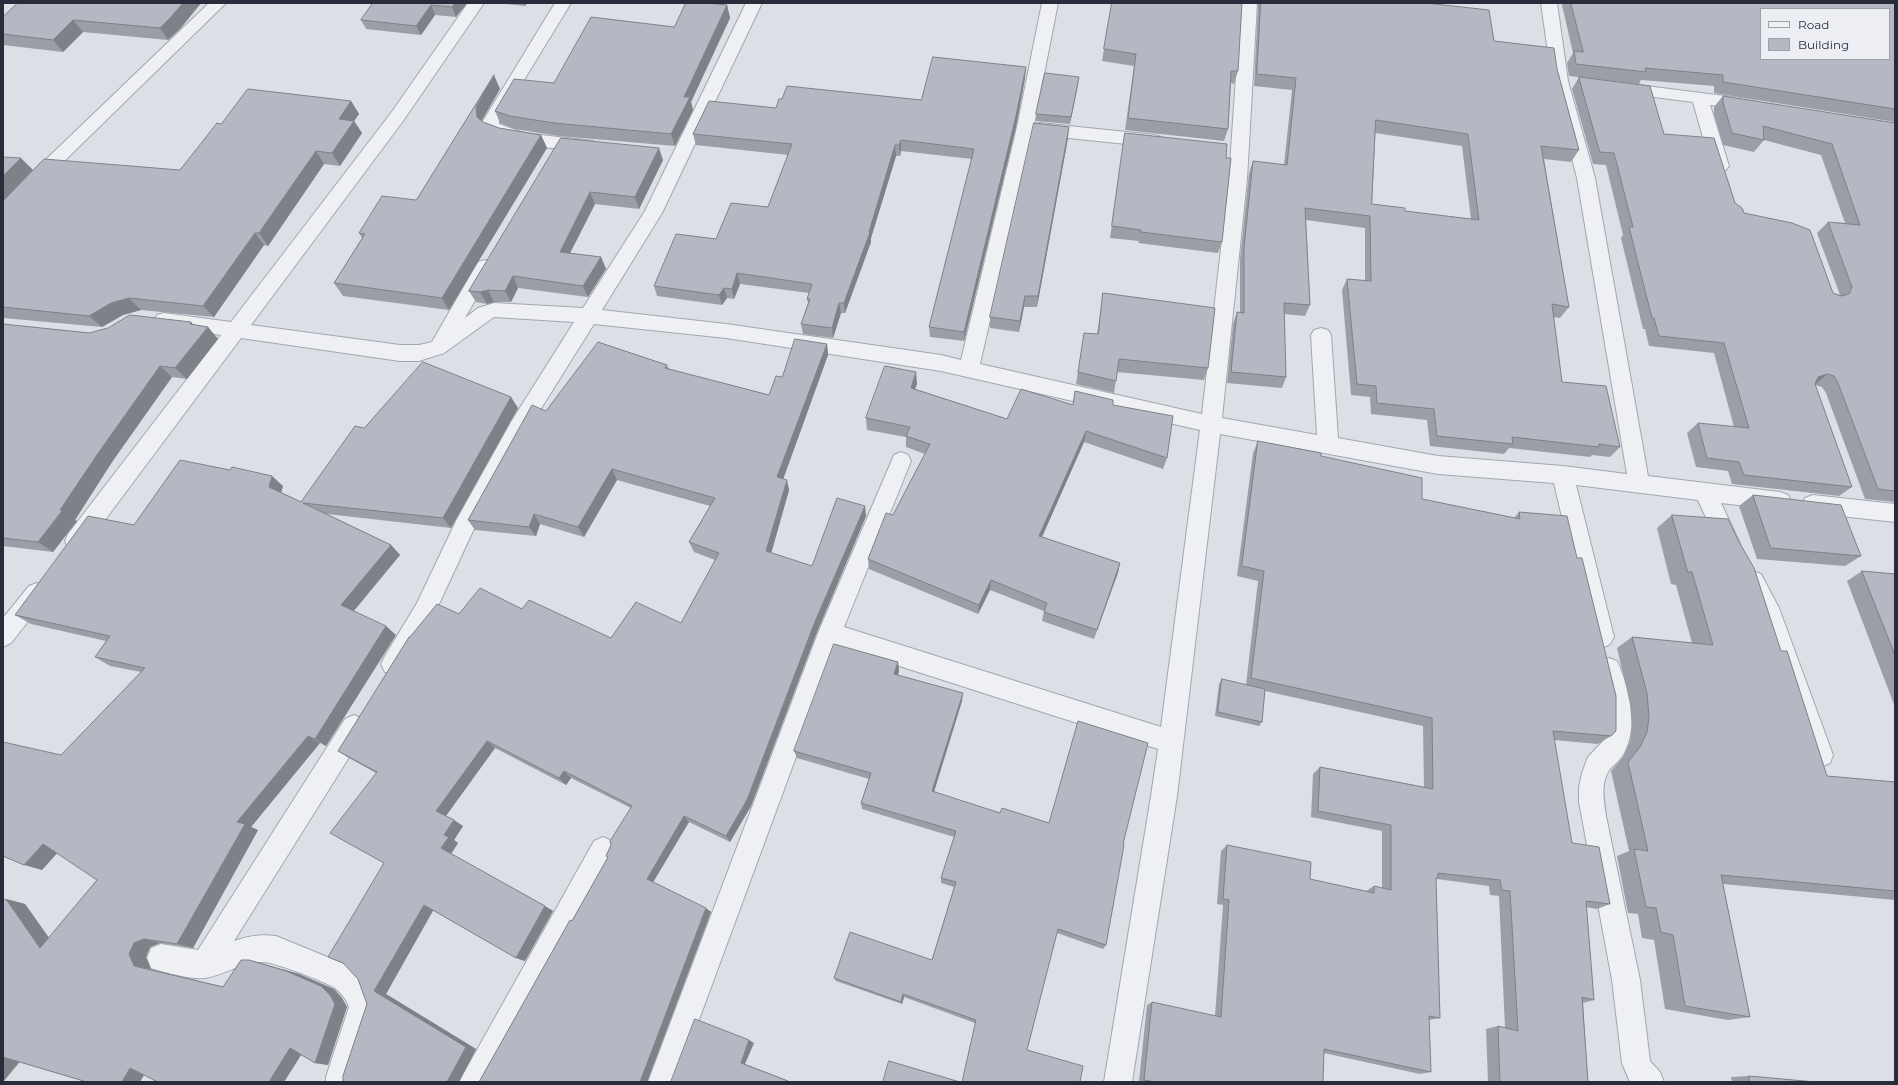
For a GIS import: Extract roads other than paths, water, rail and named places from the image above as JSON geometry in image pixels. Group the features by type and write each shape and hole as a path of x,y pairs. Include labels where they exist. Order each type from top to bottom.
{"street":[{"path":"3,214 41,174 218,3"},
{"path":"65,555 237,331 397,117 476,3"},
{"path":"563,3 491,121 491,127 499,132 556,150 606,147"},
{"path":"381,684 424,610 464,528 518,428 653,213 675,153 754,3"},
{"path":"969,369 1025,127 1050,3"},
{"path":"1118,1082 1164,796 1211,424 1232,149 1249,3"},
{"path":"1549,3 1568,82 1586,178 1639,484"},
{"path":"1606,86 1762,107"},
{"path":"1700,98 1724,179"},
{"path":"1025,127 1171,142"},
{"path":"437,348 494,252"},
{"path":"148,319 215,326 237,331 400,353 419,353 437,348 490,311 514,310 589,316 726,331 933,362 1211,424 1328,446 1438,464 1563,475 1895,513"},
{"path":"1321,335 1328,446"},
{"path":"662,1082 830,633 900,461"},
{"path":"1563,475 1618,704 1617,742 1611,752 1600,762 1593,776 1590,794 1593,816 1626,980 1636,1063 1642,1075 1650,1082"},
{"path":"1848,488 1856,509"},
{"path":"1705,492 1731,547 1746,568 1768,608 1822,755"},
{"path":"3,636 46,580"},
{"path":"830,633 1171,742"},
{"path":"204,965 364,711"},
{"path":"473,1082 603,850"},
{"path":"161,958 204,965 251,949 264,948 276,950 344,978 360,993 362,1007 340,1077 340,1082"}]}
